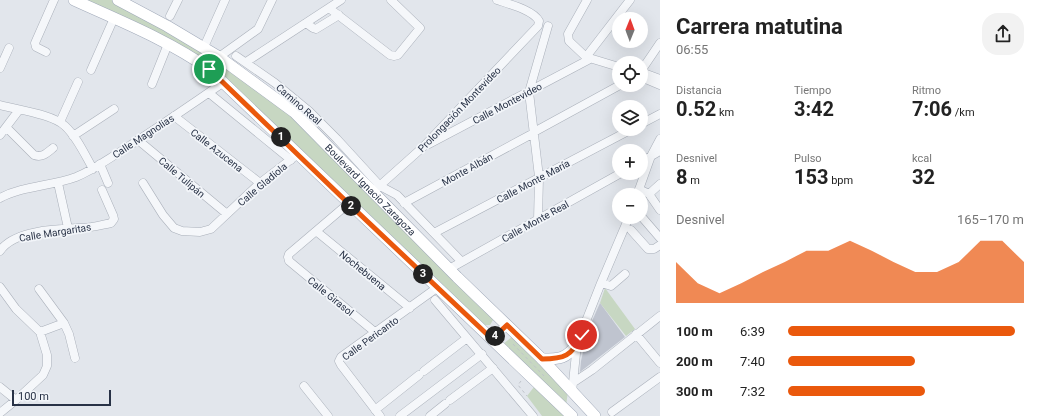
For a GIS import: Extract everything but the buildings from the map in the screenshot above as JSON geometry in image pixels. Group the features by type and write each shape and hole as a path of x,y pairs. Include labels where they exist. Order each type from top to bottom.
{"main road":[{"path":"74,0 168,44 204,65 224,82 295,157 349,204 438,287 572,416"},
{"name":"Boulevard Ignacio Zaragoza","path":"118,0 131,3 204,47 294,112 376,189 449,269 573,387 595,416"},
{"path":"492,339 507,325"},
{"path":"542,359 553,359 566,356 578,344"},
{"path":"573,387 570,406 579,416"}],"street":[{"path":"46,52 36,47 35,43 54,0"},
{"path":"170,16 178,0"},
{"path":"204,47 225,0"},
{"path":"219,57 258,29 272,0"},
{"path":"246,62 340,0"},
{"path":"329,8 390,55 394,56 398,55 420,28 391,0"},
{"path":"497,0 520,4"},
{"path":"587,0 568,34 569,41 588,58 612,65"},
{"path":"588,58 630,0"},
{"name":"Prolongación Montevideo","path":"376,189 423,147 538,26 539,21 537,17 520,4"},
{"path":"306,23 316,29 339,15"},
{"path":"91,70 114,18"},
{"path":"538,220 540,177 532,133 529,92 548,26"},
{"path":"648,61 660,43"},
{"path":"152,84 168,44"},
{"path":"0,68 9,48"},
{"name":"Camino Real","path":"236,56 275,83 309,111 337,139 376,189 397,195 461,261"},
{"name":"Calle Montevideo","path":"423,147 529,92 588,58"},
{"path":"648,74 660,79"},
{"path":"648,80 660,85"},
{"path":"60,122 78,82"},
{"name":"Calle Magnolias","path":"96,166 138,140 224,82"},
{"name":"Monte Albán","path":"404,203 612,89"},
{"path":"209,92 295,157"},
{"path":"0,105 44,116 60,122 66,127 108,182"},
{"path":"73,136 114,109"},
{"path":"0,135 19,110"},
{"path":"648,120 660,114"},
{"name":"Calle Azucena","path":"174,116 260,183"},
{"path":"6,127 34,155 42,156 53,148"},
{"name":"Calle Monte María","path":"434,233 619,136"},
{"path":"639,188 651,156 660,139"},
{"name":"Calle Tulipán","path":"138,140 227,214"},
{"path":"648,158 660,151"},
{"name":"Calle Gladiola","path":"143,183 163,215 174,228 182,231 200,232 211,229 260,183 295,157"},
{"path":"0,198 77,177 96,166"},
{"name":"Calle Monte Real","path":"449,269 612,178"},
{"path":"58,183 68,228"},
{"path":"660,184 649,194 660,210"},
{"name":"Calle Margaritas","path":"0,251 11,239 21,235 111,223 114,219 102,190"},
{"path":"316,231 349,204"},
{"path":"573,387 578,344 601,283 626,224"},
{"path":"648,224 660,238"},
{"path":"631,230 648,249 654,249 660,245"},
{"name":"Calle Girasol","path":"316,231 289,254 289,261 376,333"},
{"name":"Nochebuena","path":"316,231 410,308"},
{"path":"601,283 611,286 625,274"},
{"path":"0,287 16,309 40,332 47,355 47,366 43,375 0,413"},
{"name":"Calle Pericanto","path":"378,413 339,361 341,358 438,287"},
{"path":"39,289 64,323 69,334 75,358"},
{"path":"436,300 534,416"},
{"path":"573,387 636,334 660,316"},
{"path":"40,332 64,323"},
{"path":"636,334 660,363"},
{"path":"378,413 421,373 467,338"},
{"path":"400,416 482,354"},
{"path":"430,416 493,368"},
{"path":"612,412 660,377"},
{"path":"304,386 328,416"},
{"path":"0,387 16,400"}],"path":[{"path":"512,344 544,376"},
{"path":"526,396 518,385 528,373"}],"green space":[{"path":"82,0 112,0 125,6 205,54 237,77 254,83 288,109 493,314 493,320 490,325 483,325 205,62 187,48"},
{"path":"605,288 635,329 626,336 600,303"},
{"path":"513,336 568,391 566,406 503,344"},
{"path":"534,387 564,416 542,416 527,396"}],"route":[{"path":"209,69 492,339 507,325 542,359 553,359 561,358 571,353 578,344 582,335"}]}
